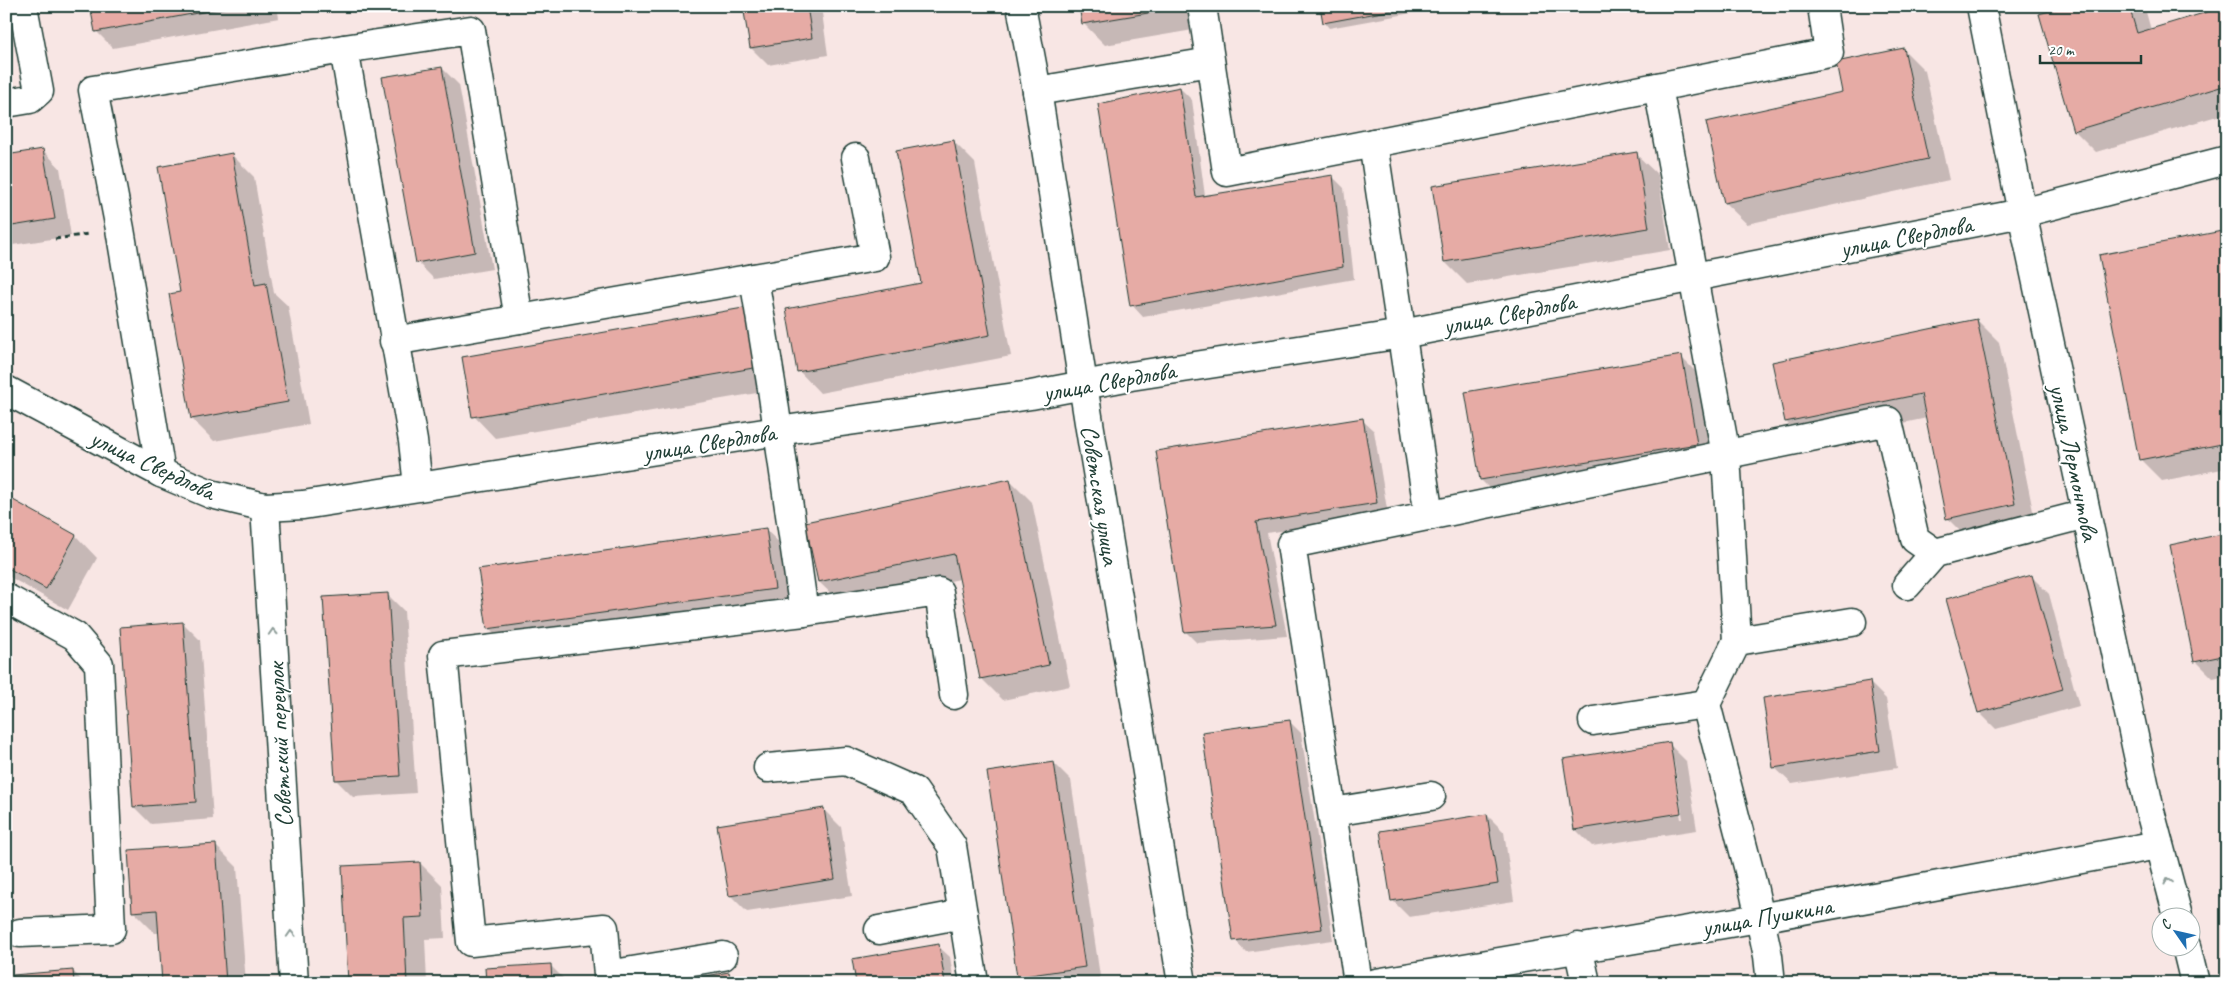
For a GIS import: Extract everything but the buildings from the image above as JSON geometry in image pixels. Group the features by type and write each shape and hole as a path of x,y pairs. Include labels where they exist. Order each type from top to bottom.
{"street":[{"path":"6,102 30,99 39,91 23,6"},
{"name":"Советская улица","path":"1021,6 1037,91 1182,983"},
{"path":"1202,6 1228,172 1829,53 1822,6"},
{"name":"улица Лермонтова","path":"1981,6 2022,213 2086,514 2158,845 2175,906"},
{"path":"161,474 120,229 93,90 471,30 519,320"},
{"path":"344,49 413,441 418,486"},
{"path":"1037,91 1210,62"},
{"path":"1658,87 1726,455 1737,641 1706,704 1750,876 1768,956 1771,983"},
{"path":"1373,143 1429,516"},
{"path":"394,341 875,257 856,158"},
{"name":"улица Свердлова","path":"6,390 161,474 211,494 265,508 302,506 418,486 1031,394 1402,334 2022,213 2227,160"},
{"path":"754,278 804,612"},
{"path":"1358,983 1292,544 1888,421 1915,539 1935,554"},
{"name":"Советский переулок","path":"265,508 294,983"},
{"path":"1907,585 1935,554 2086,514"},
{"path":"723,956 609,979 604,928 471,942 443,655 804,612 939,592 954,695"},
{"path":"6,598 75,636 100,664 110,929 20,933"},
{"path":"1737,641 1852,622"},
{"path":"1594,721 1706,704"},
{"path":"768,768 846,762 914,791 952,846 974,983"},
{"path":"1333,812 1431,796"},
{"name":"улица Пушкина","path":"1376,983 1578,947 1759,918 2158,845"},
{"path":"879,930 963,914"},
{"path":"1578,947 1586,983"},
{"path":"2188,956 2195,983"}],"path":[{"path":"55,239 90,234"}]}
